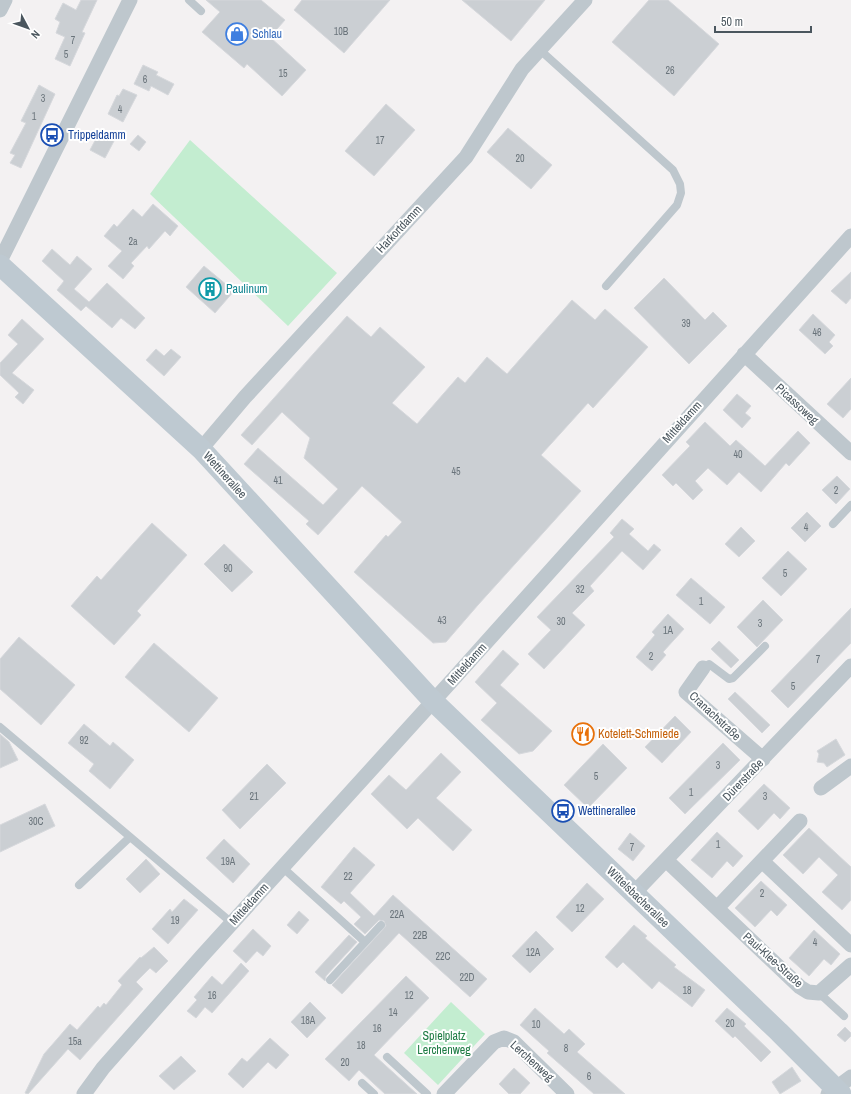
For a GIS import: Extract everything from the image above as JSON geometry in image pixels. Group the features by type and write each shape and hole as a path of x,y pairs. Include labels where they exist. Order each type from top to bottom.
{"street":[{"path":"0,10 5,0"},
{"path":"0,261 130,0"},
{"name":"Harkortdamm","path":"201,449 250,391 466,157 522,69 585,0"},
{"name":"Mitteldamm","path":"84,1094 103,1068 282,867 851,236"},
{"name":"Wettinerallee","path":"0,265 201,449 433,700"},
{"name":"Picassoweg","path":"744,354 851,453"},
{"name":"Dürerstraße","path":"634,893 851,666"},
{"name":"Cranachstraße","path":"703,668 686,692 763,759"},
{"name":"Wittelsbacherallee","path":"433,700 839,1088"},
{"path":"821,788 851,766"},
{"path":"717,908 800,821"},
{"name":"Paul-Klee-Straße","path":"666,860 800,987 808,992 818,993 851,965"},
{"path":"762,861 851,945"},
{"name":"Lerchenweg","path":"444,1094 494,1042 504,1038 514,1042 567,1094"}],"lane":[{"path":"189,0 200,11"},
{"path":"540,50 641,139 673,170 680,184 681,193 677,205 606,286"},
{"path":"833,524 851,505"},
{"path":"703,668 709,664 729,679 733,678 765,646"},
{"path":"0,727 232,923"},
{"path":"79,885 130,836"},
{"path":"282,867 365,942"},
{"path":"330,980 381,925"},
{"path":"818,993 844,1016"},
{"path":"387,1057 424,1093"},
{"path":"362,1083 374,1094"}],"green space":[{"path":"190,140 337,273 288,326 150,194"},
{"name":"Spielplatz Lerchenweg","path":"451,1002 485,1034 438,1085 404,1053"}],"building":[{"path":"81,0 97,0 82,32 85,33 70,66 55,59 65,37 56,33 60,22 55,19 63,3 76,10"},
{"path":"206,0 261,0 285,20 270,37 306,70 282,96 247,64 244,68 202,32 220,12"},
{"path":"302,0 390,0 344,53 294,10"},
{"path":"462,0 545,0 511,41"},
{"path":"649,0 668,0 719,44 674,96 612,42"},
{"path":"143,65 158,72 156,75 174,84 168,95 151,86 149,91 134,84"},
{"path":"39,85 55,94 21,168 10,163 15,155 10,153 26,123 21,121"},
{"path":"123,89 137,95 123,122 108,114 117,95 119,96"},
{"path":"386,104 415,130 374,176 345,151"},
{"path":"508,128 552,165 531,189 487,152"},
{"path":"99,133 114,141 105,158 90,150"},
{"path":"138,135 146,142 139,151 130,144"},
{"path":"153,204 178,226 170,236 165,231 149,249 147,246 131,263 134,266 123,279 108,266 122,251 104,236 114,224 117,227 133,209 142,217"},
{"path":"52,249 70,265 77,256 92,269 74,289 89,302 107,283 145,318 135,329 121,318 112,328 86,306 81,311 57,290 64,281 42,261"},
{"name":"Paulinum","path":"204,266 234,291 215,313 186,287"},
{"path":"851,272 851,298 846,304 831,291"},
{"path":"664,278 705,320 713,312 727,326 689,364 634,308"},
{"path":"572,300 595,320 605,309 648,347 593,408 588,403 541,455 581,491 446,642 433,643 354,572 386,535 388,537 402,522 362,486 318,535 306,524 309,521 244,464 258,448 323,505 338,489 304,458 310,438 282,412 252,445 241,435 347,316 371,337 380,327 425,367 392,403 417,424 458,377 465,383 487,357 507,374"},
{"path":"813,314 835,335 829,342 833,346 825,354 799,330"},
{"path":"22,319 44,339 12,373 34,390 23,404 15,397 19,393 0,375 0,363 18,344 8,335"},
{"path":"156,349 164,356 171,349 181,357 164,376 146,360"},
{"path":"851,378 851,409 843,418 827,404"},
{"path":"737,394 751,406 745,413 751,418 742,428 723,410"},
{"path":"705,422 730,446 736,440 765,466 798,431 810,443 789,466 786,463 761,492 739,472 727,485 708,468 695,481 703,490 693,500 676,483 673,486 662,475 690,446 686,442"},
{"path":"837,476 850,489 836,504 822,490"},
{"path":"807,512 821,526 805,542 791,528"},
{"path":"622,519 634,529 629,534 648,551 654,544 661,550 643,570 622,551 590,586 594,591 572,613 585,625 544,669 528,654 551,630 537,617 614,537 610,533"},
{"path":"152,523 187,555 137,611 141,615 114,645 71,606 97,576 101,580"},
{"path":"741,527 755,541 739,557 725,544"},
{"path":"224,544 253,572 232,592 204,564"},
{"path":"788,551 807,569 781,596 762,578"},
{"path":"691,578 725,607 710,624 676,595"},
{"path":"763,600 783,620 757,647 737,627"},
{"path":"851,608 851,643 788,708 771,691"},
{"path":"668,614 684,629 663,652 666,655 652,671 636,657 655,635 652,632"},
{"path":"19,637 75,685 41,725 0,689 0,659"},
{"path":"719,641 739,660 731,668 711,649"},
{"path":"154,643 218,698 189,732 125,677"},
{"path":"503,650 519,664 500,685 552,731 533,751 519,754 481,720 497,703 475,682"},
{"path":"735,692 770,725 762,733 728,699"},
{"path":"675,716 691,732 662,763 645,747"},
{"path":"84,724 110,746 113,742 134,760 110,789 89,771 94,764 68,743"},
{"path":"0,734 9,742 18,760 0,768"},
{"path":"836,739 845,755 827,767 824,763 817,762 819,754 817,751"},
{"path":"723,743 740,760 685,814 669,798"},
{"path":"603,744 627,768 588,808 564,785"},
{"path":"441,753 461,772 436,798 472,830 453,851 418,818 407,829 371,794 389,775 406,790"},
{"path":"267,764 286,783 240,829 222,810"},
{"path":"764,784 790,808 780,819 774,813 758,830 738,811"},
{"path":"45,804 55,826 0,852 0,825"},
{"path":"809,828 851,867 851,900 842,910 822,892 838,875 819,857 803,874 783,855"},
{"path":"717,832 743,856 733,867 727,861 712,878 691,860"},
{"path":"630,833 645,846 633,861 618,849"},
{"path":"224,839 250,864 233,883 206,858"},
{"path":"354,847 375,865 350,893 374,916 393,895 487,979 470,997 399,933 342,994 332,985 386,926 384,921 379,920 365,934 354,924 361,917 344,901 341,904 321,887"},
{"path":"146,859 160,874 140,893 126,879"},
{"path":"761,881 787,905 777,916 771,910 755,927 735,908"},
{"path":"587,883 604,899 572,932 556,917"},
{"path":"184,899 198,910 168,944 152,929 170,909 172,912"},
{"path":"299,911 309,920 297,934 287,925"},
{"path":"634,925 647,936 645,938 676,965 674,967 705,990 692,1007 659,981 652,989 623,962 617,968 605,957"},
{"path":"253,929 271,946 263,956 257,951 246,963 233,951"},
{"path":"814,930 840,954 831,965 824,959 809,976 789,958"},
{"path":"536,931 554,949 530,973 512,956"},
{"path":"349,935 357,942 326,976 325,981 315,972"},
{"path":"154,947 168,961 156,973 150,968 136,982 143,989 80,1060 68,1049 28,1094 25,1093 44,1054 70,1024 77,1030 98,1006 100,1008 104,1003 106,1005 122,985 118,981 140,957 141,958"},
{"path":"241,963 249,971 212,1013 205,1007 196,1018 187,1011 197,1000 194,997 212,976 222,985"},
{"path":"406,976 429,998 374,1055 417,1094 385,1094 359,1070 349,1081 325,1059"},
{"path":"310,1002 326,1018 307,1038 291,1022"},
{"path":"535,1008 564,1034 569,1029 585,1044 577,1052 625,1094 594,1094 547,1053 549,1051 520,1025"},
{"path":"727,1008 746,1024 744,1026 771,1052 761,1062 735,1036 733,1038 715,1021"},
{"path":"845,1027 851,1033 851,1036 845,1042 837,1035"},
{"path":"270,1038 289,1055 276,1069 268,1062 243,1088 228,1074 242,1058 247,1062"},
{"path":"181,1056 196,1071 174,1090 159,1076"},
{"path":"792,1067 801,1081 780,1094 772,1082"},
{"path":"514,1068 530,1083 520,1094 509,1094 499,1084"}],"place":[{"name":"Schlau","path":"237,34"},
{"name":"Trippeldamm","path":"52,135"},
{"name":"Paulinum","path":"210,289"},
{"name":"Kotelett-Schmiede","path":"583,734"},
{"name":"Wettinerallee","path":"563,811"}]}
